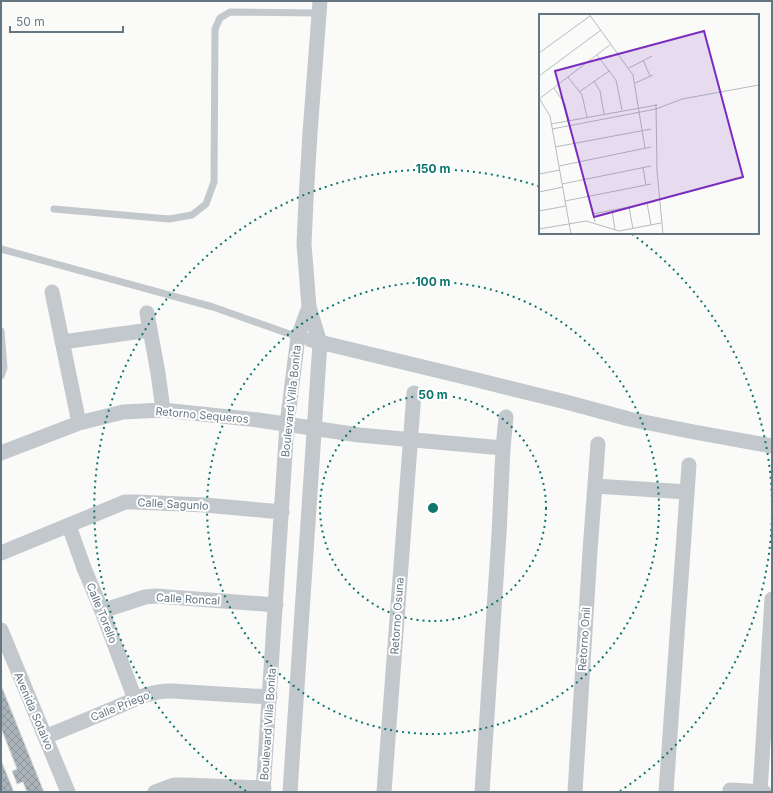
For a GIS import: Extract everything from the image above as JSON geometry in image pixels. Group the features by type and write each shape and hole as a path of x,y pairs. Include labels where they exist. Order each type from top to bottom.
{"street":[{"path":"309,307 304,244 320,7"},
{"path":"52,292 79,422"},
{"name":"Boulevard Villa Bonita","path":"264,790 287,424 298,337 309,307"},
{"name":"Boulevard Villa Bonita","path":"290,792 319,372 320,343 309,307"},
{"path":"147,313 163,410"},
{"path":"62,342 150,330"},
{"path":"298,337 566,402 629,419 772,446"},
{"name":"Retorno Osuna","path":"384,792 414,393"},
{"name":"Retorno Sequeros","path":"1,453 79,422 123,412 163,410 258,420 314,428"},
{"path":"482,792 506,417"},
{"path":"314,428 359,435 503,448"},
{"name":"Retorno Onil","path":"575,792 598,444"},
{"path":"666,792 689,465"},
{"path":"595,486 687,492"},
{"name":"Calle Sagunlo","path":"1,553 125,502 205,505 282,512"},
{"name":"Calle Torello","path":"69,526 135,699"},
{"name":"Calle Roncal","path":"102,611 145,597 156,596 276,605"},
{"path":"760,792 769,696 772,599"},
{"name":"Avenida Sotalvo","path":"1,630 68,792"},
{"name":"Calle Priego","path":"45,737 155,692 163,691 270,697"},
{"path":"155,792 174,785 264,790"},
{"path":"730,790 764,792"}],"lane":[{"path":"54,209 168,219 192,215 206,204 214,182 215,29 220,18 230,12 320,7"},
{"path":"1,249 213,307 298,337"},
{"path":"1,331 4,368 1,376"}],"building":[{"path":"1,685 44,792 27,792 23,782 17,784 12,771 17,769 1,728"},
{"path":"1,760 14,792 1,792"}]}
